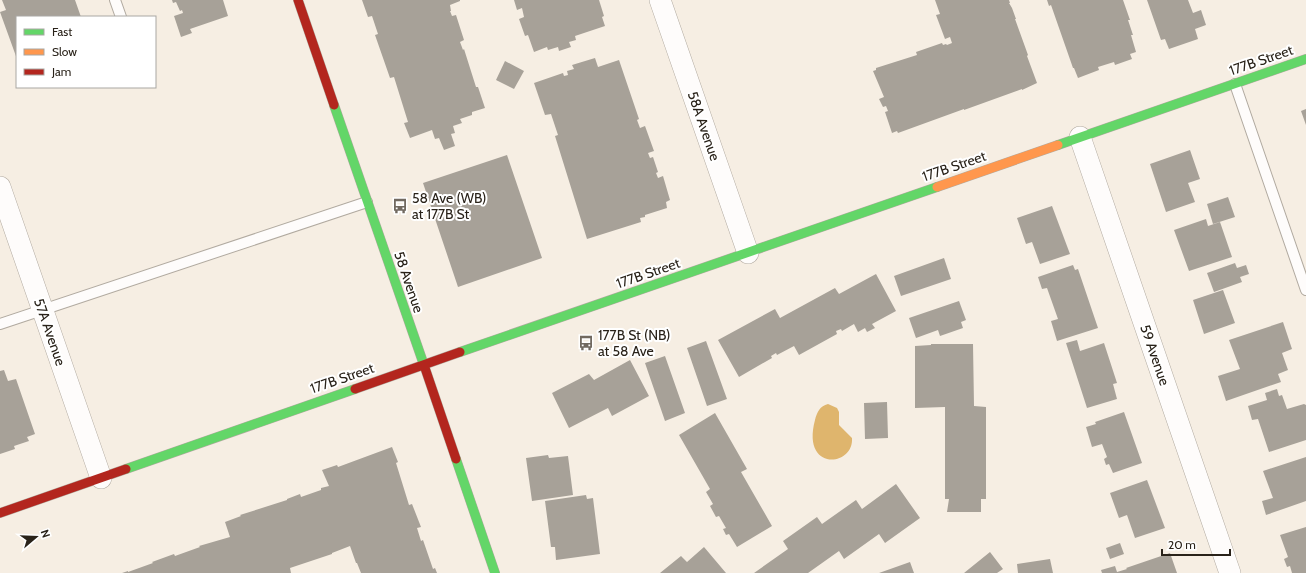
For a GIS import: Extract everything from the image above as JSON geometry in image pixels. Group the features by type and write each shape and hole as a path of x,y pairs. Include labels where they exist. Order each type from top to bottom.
{"street":[{"name":"58 Avenue","path":"298,0 495,573"},
{"name":"58A Avenue","path":"660,0 748,253"},
{"name":"177B Street","path":"0,513 1306,59"},
{"name":"59 Avenue","path":"1080,137 1230,573"},
{"name":"57A Avenue","path":"0,187 100,478"}],"lane":[{"path":"116,0 121,16"},
{"path":"1235,84 1306,290"},
{"path":"0,324 367,202"}],"shaded area":[{"path":"828,404 837,408 839,412 839,425 852,438 850,448 845,455 837,459 829,459 821,456 815,449 813,437 815,420 818,412 823,406"}],"building":[{"path":"2,0 75,0 81,16 16,16 16,56 0,12 6,10"},
{"path":"172,0 223,0 228,16 190,29 192,33 181,37 174,16 183,13 182,10 180,11 176,2 173,3"},
{"path":"362,0 460,0 450,5 450,11 452,16 456,15 464,40 460,42 463,50 464,49 476,87 478,87 485,108 472,112 472,115 460,119 462,123 453,126 455,133 451,134 455,146 444,150 439,138 435,139 432,130 410,138 404,123 408,122 394,77 390,78 375,35 378,34 372,16 368,17"},
{"path":"514,0 599,0 604,16 602,17 605,26 575,36 576,40 569,42 571,47 559,51 558,47 548,50 547,47 534,52 528,35 525,36 519,19 524,17 522,8 517,10"},
{"path":"935,0 1009,0 1037,83 1022,90 898,133 897,131 892,133 885,112 888,111 886,106 883,107 879,99 884,97 873,71 876,70 876,68 917,55 916,52 942,43 943,45 947,45 952,43 950,37 945,39 936,15 940,14"},
{"path":"1047,0 1123,0 1130,20 1128,20 1133,35 1131,35 1136,52 1130,54 1132,59 1115,65 1114,62 1098,67 1099,70 1078,78 1073,68 1051,5 1049,6"},
{"path":"1147,0 1188,0 1193,13 1201,10 1206,25 1195,29 1198,39 1169,49 1165,39 1161,40"},
{"path":"595,58 598,67 619,60 639,119 637,120 640,128 645,126 654,151 648,153 650,158 653,157 658,172 656,173 658,178 663,176 670,200 666,202 667,208 645,215 645,217 640,218 641,222 587,239 555,136 558,135 551,114 545,115 534,83 563,73 564,76 568,75 567,71 574,69 572,65"},
{"path":"505,61 524,71 514,89 496,80"},
{"path":"1306,109 1306,125 1301,111"},
{"path":"1190,150 1200,179 1188,183 1195,202 1166,212 1150,164"},
{"path":"507,155 542,258 458,287 423,183"},
{"path":"1228,197 1235,217 1213,224 1207,204"},
{"path":"1052,206 1070,254 1040,264 1032,242 1026,244 1017,218"},
{"path":"1206,219 1208,226 1220,222 1232,257 1189,271 1174,230"},
{"path":"944,258 951,279 901,296 894,276"},
{"path":"1235,263 1237,268 1246,265 1249,274 1240,277 1242,282 1214,292 1207,273"},
{"path":"1073,265 1075,270 1078,269 1098,328 1057,341 1051,321 1058,319 1047,288 1042,289 1038,277"},
{"path":"876,274 896,311 872,324 875,328 867,332 865,328 858,332 854,324 842,331 841,329 836,331 837,334 799,355 794,346 777,355 776,353 771,356 772,358 739,377 718,340 775,309 780,318 835,288 839,294"},
{"path":"1223,290 1235,323 1204,334 1193,300"},
{"path":"959,301 966,320 961,322 963,328 940,336 938,330 916,338 909,318"},
{"path":"1283,322 1292,349 1282,353 1288,370 1278,374 1281,382 1226,401 1218,376 1240,369 1229,340"},
{"path":"1077,340 1080,351 1104,343 1117,383 1113,384 1117,399 1087,408 1066,343"},
{"path":"706,341 727,399 707,406 687,348"},
{"path":"931,344 973,344 974,406 986,407 986,499 981,499 981,512 947,512 949,499 945,499 945,407 915,408 915,346"},
{"path":"665,356 685,413 665,421 645,363"},
{"path":"630,360 649,396 612,416 608,408 569,428 552,393 589,374 594,380"},
{"path":"4,370 8,381 16,379 35,434 27,437 29,441 14,446 15,449 0,454 0,371"},
{"path":"1277,389 1279,396 1282,395 1287,409 1304,404 1306,405 1306,440 1269,452 1258,419 1252,420 1248,406 1267,400 1265,393"},
{"path":"887,402 888,438 865,439 864,403"},
{"path":"1124,412 1142,463 1113,473 1109,464 1106,465 1104,459 1107,457 1102,444 1092,447 1086,427 1096,424 1095,422"},
{"path":"715,413 747,469 741,472 772,526 737,547 729,534 726,535 723,529 726,528 719,516 716,517 710,506 713,504 706,492 710,489 679,435"},
{"path":"392,447 398,462 396,463 409,505 412,504 421,527 417,528 421,541 423,540 433,569 435,568 437,573 361,573 350,546 332,554 290,568 291,573 122,573 153,563 152,562 174,554 175,556 200,547 199,546 230,537 225,522 241,516 240,515 287,500 300,494 301,497 321,490 321,488 329,486 322,470 337,465 338,467"},
{"path":"548,455 549,458 568,456 573,495 532,501 526,458"},
{"path":"1306,457 1306,501 1266,515 1262,501 1273,498 1263,471"},
{"path":"1147,480 1165,528 1135,538 1127,515 1119,518 1110,493"},
{"path":"896,484 920,518 885,543 879,534 844,559 839,551 808,573 754,573 788,549 783,541 817,517 822,524 856,500 862,509"},
{"path":"586,495 587,499 593,498 600,554 556,560 555,547 551,547 545,501"},
{"path":"1306,527 1306,573 1292,573 1290,566 1287,567 1284,559 1288,557 1280,535"},
{"path":"1120,543 1124,554 1110,559 1106,548"},
{"path":"704,547 726,573 660,573 681,556 687,562"},
{"path":"990,552 1003,569 997,573 964,573"},
{"path":"1170,553 1177,573 1102,573 1101,570 1115,566 1117,572"},
{"path":"1050,559 1053,573 1018,573 1017,564"},
{"path":"910,562 914,573 879,573"}],"traffic: fast":[{"path":"1058,145 1306,59"},
{"path":"334,105 425,368"},
{"path":"460,352 937,187"},
{"path":"126,469 355,389"},
{"path":"456,459 495,573"}],"traffic: slow":[{"path":"937,187 1058,145"}],"traffic: jam":[{"path":"298,0 334,105"},
{"path":"355,389 460,352"},
{"path":"425,368 456,459"},
{"path":"0,513 126,469"}],"place":[{"name":"58 Ave (WB) at 177B St","path":"400,206"},
{"name":"177B St (NB) at 58 Ave","path":"586,343"}]}
